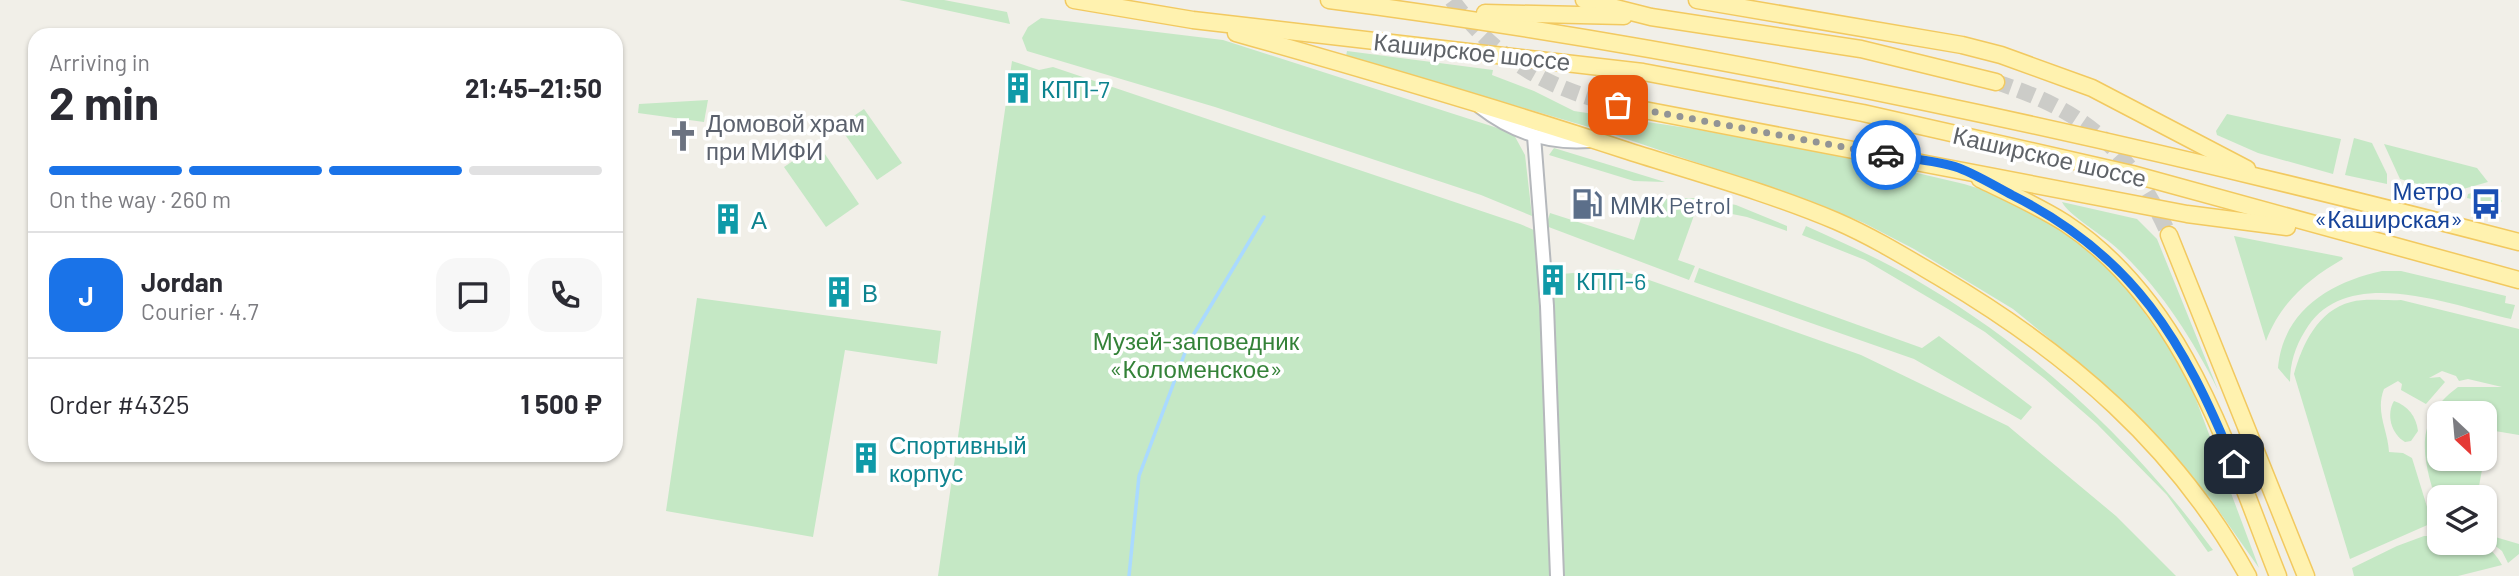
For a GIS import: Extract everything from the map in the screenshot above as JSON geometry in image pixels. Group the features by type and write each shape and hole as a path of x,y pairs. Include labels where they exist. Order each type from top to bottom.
{"main road":[{"name":"Каширское шоссе","path":"1074,0 1193,20 1550,59 1656,74 2010,145 2132,174 2519,280"},
{"name":"Каширское шоссе","path":"1329,0 1557,33 1854,88 2063,131 2519,242"},
{"path":"1584,0 1650,17 1861,49 1996,82"},
{"path":"1697,0 1962,45 2001,55 2092,88 2271,180"},
{"path":"1423,12 1650,17"},
{"path":"1193,20 1597,140 1837,221 1898,252 2035,338 2106,395 2204,506 2249,576"},
{"name":"Каширское шоссе","path":"1618,105 1959,168 2187,214 2348,235"},
{"path":"1959,168 2066,224 2120,271 2163,320 2195,377 2278,576"},
{"path":"2169,235 2306,576"}],"street":[{"path":"1474,102 1497,120 1534,136 1566,143 1597,140"},
{"path":"1534,136 1539,231 1547,306 1557,576"}],"green space":[{"path":"899,0 944,0 1007,12 1010,24"},
{"path":"1041,18 1223,40 1513,133 1525,155 1532,216 1481,195 1215,107 1027,51 1022,38 1028,27"},
{"path":"1347,51 1493,70 1492,75 1534,91 1574,111 1849,157 1964,184 2000,195 2072,235 2125,285 2170,349 2194,394 2259,568 2209,497 2150,429 2072,357 2013,309 1914,249 1864,223 1810,201 1609,133 1346,56"},
{"name":"Музей-заповедник «Коломенское»","path":"1012,61 1039,70 1053,67 1520,224 1534,230 1539,276 1618,269 1861,355 2008,426 2116,516 2176,576 938,576"},
{"path":"708,100 704,122 638,113 639,104"},
{"path":"864,109 902,163 877,180 839,126"},
{"path":"2227,114 2341,139 2333,174 2258,153 2217,135 2216,131"},
{"path":"2354,138 2372,143 2387,174 2387,184 2345,175"},
{"path":"818,144 859,204 826,227 784,167"},
{"path":"2384,144 2477,168 2488,182 2449,193 2400,179"},
{"path":"1554,148 1665,182 1634,181 1549,155"},
{"path":"2492,187 2502,201 2499,205 2467,198 2468,194"},
{"path":"1700,198 1736,205 1787,226 1787,231 1747,217 1697,207 1678,260 1695,266 1689,280 1546,226 1550,213 1634,240 1647,199"},
{"path":"2062,202 2137,219 2157,239 2218,390 2187,334 2149,282 2119,250"},
{"path":"1806,226 1911,277 1998,333 2076,398 2113,433 2148,470 2213,550 2208,552 2167,495 2097,424 2044,378 1985,332 1948,309 1865,260 1802,235"},
{"path":"2234,236 2343,259 2297,293 2279,315 2266,341"},
{"path":"1699,268 1922,348 1939,336 2032,407 2021,420 1914,359 1694,282"},
{"path":"2382,271 2401,271 2506,296 2505,303 2515,305 2511,319 2430,298 2400,294 2371,293 2345,298 2323,310 2305,331 2294,355 2290,382 2278,368 2289,330 2300,315 2328,291"},
{"path":"697,298 941,331 937,364 845,350 813,537 666,511"},
{"path":"2401,300 2519,329 2519,435 2497,431 2497,401 2442,401 2458,387 2502,387 2468,379 2459,381 2456,376 2442,371 2429,378 2440,377 2445,382 2426,404 2401,390 2402,384 2398,381 2384,389 2381,413 2389,452 2403,453 2412,458 2427,507 2427,525 2350,559 2294,374 2313,330 2329,313 2351,302"},
{"path":"2394,401 2407,409 2415,421 2418,431 2411,441 2405,442 2393,429 2390,412"},
{"path":"2427,428 2427,463 2426,458"},
{"path":"2428,471 2482,471 2479,485 2432,485"},
{"path":"2427,536 2427,555 2495,555 2502,565 2458,576 2354,576 2352,568 2397,546"},
{"path":"2497,538 2519,544 2519,554 2508,563 2497,547"}],"waterway":[{"path":"1129,576 1139,476 1189,342 1264,217"}],"tunnel":[{"path":"1452,0 1487,39 1525,69 1568,90 1618,105"},
{"path":"1996,82 2055,106 2080,120 2101,137 2121,156 2138,179 2169,235"}],"way so far":[{"path":"1618,105 1886,155"}],"place":[{"name":"КПП-7","path":"1018,88"},
{"name":"Домовой храм при МИФИ","path":"683,136"},
{"name":"ММК Petrol","path":"1587,204"},
{"name":"Метро «Каширская»","path":"2486,204"},
{"name":"А","path":"728,219"},
{"name":"КПП-6","path":"1553,280"},
{"name":"В","path":"839,292"},
{"name":"Спортивный корпус","path":"866,458"}],"route":[{"path":"1886,155 1959,168 2066,224 2106,258 2145,297 2163,320 2195,377 2234,464"}]}
